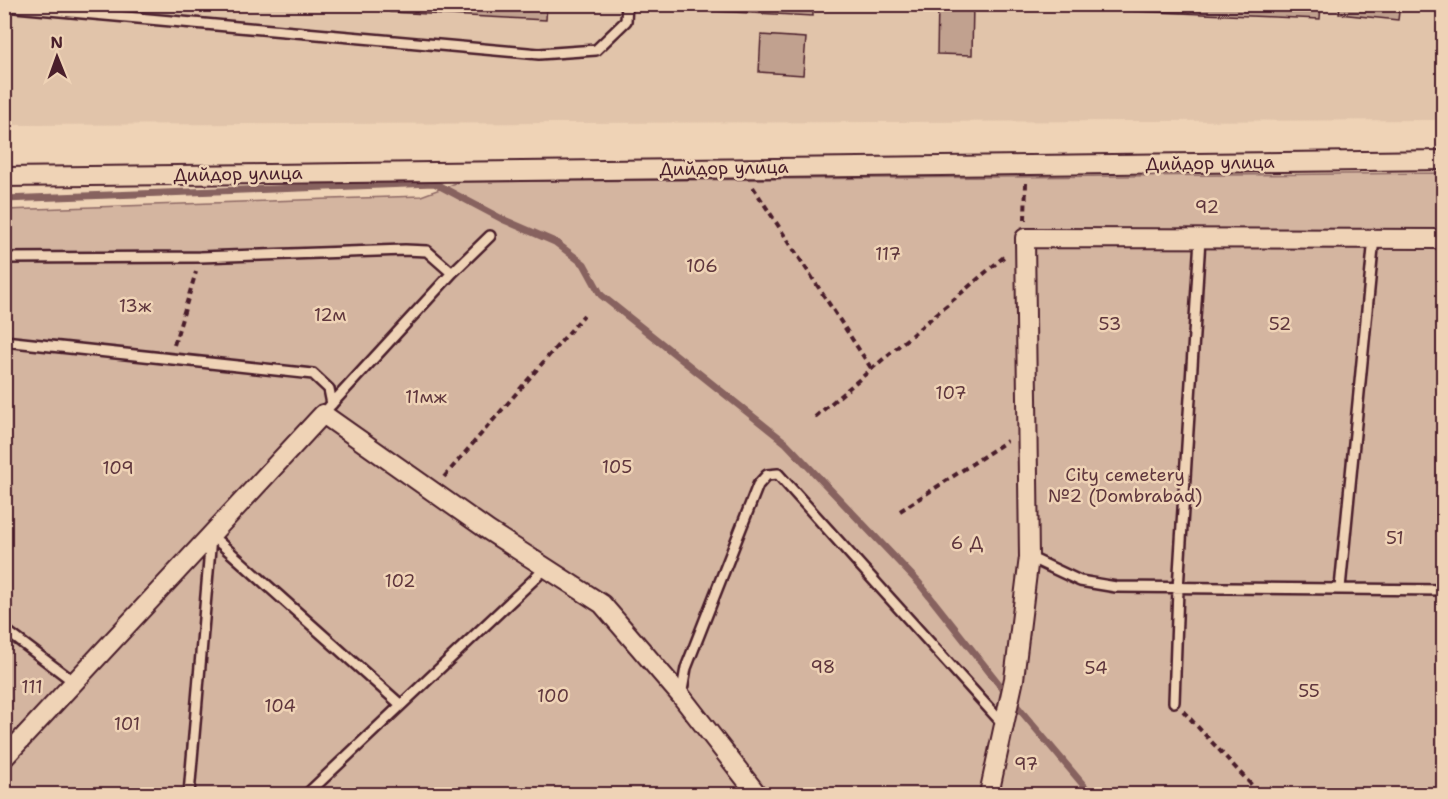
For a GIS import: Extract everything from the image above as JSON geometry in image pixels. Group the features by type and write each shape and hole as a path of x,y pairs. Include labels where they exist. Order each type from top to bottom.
{"street":[{"name":"Дийдор улица","path":"4,177 1443,160"},
{"path":"989,795 1014,679 1029,557 1025,238 1443,239"},
{"path":"4,758 327,409 431,491 602,604 681,696 755,794"}],"lane":[{"path":"4,6 539,54 596,50 626,21 627,4"},
{"path":"327,409 452,273 490,236"},
{"path":"1340,588 1374,238"},
{"path":"1174,702 1178,589 1200,239"},
{"path":"4,258 200,257 428,251 452,273"},
{"path":"4,341 313,374 329,389 327,409"},
{"path":"681,696 686,668 758,485 767,475 778,474 1003,724"},
{"path":"211,535 401,705"},
{"path":"189,795 211,535"},
{"path":"1029,557 1080,581 1116,587 1443,590"},
{"path":"307,795 546,568"},
{"path":"4,629 74,682"}],"path":[{"path":"815,417 1025,238 1026,176"},
{"path":"748,179 871,368"},
{"path":"170,359 200,257"},
{"path":"431,491 584,315"},
{"path":"900,511 1028,427"},
{"path":"1174,702 1260,795"}],"shaded area":[{"path":"4,5 1443,5 1443,120 5,125"}],"green space":[{"name":"City cemetery №2 (Dombrabad)","path":"1443,173 1443,794 5,794 5,210 421,196 459,182"}],"building":[{"path":"390,4 547,4 546,20 390,12"},
{"path":"674,4 813,4 813,16 674,9"},
{"path":"938,4 973,4 972,55 937,54"},
{"path":"1134,4 1321,4 1320,19 1134,11"},
{"path":"1340,4 1400,4 1398,20 1339,14"},
{"path":"761,35 806,38 803,75 759,72"}],"waterway":[{"path":"4,199 434,183 502,219 555,242 584,264 601,295 786,443 919,583 1010,698 1091,794"}],"park label":[{"name":"92","path":"1207,207"},
{"name":"117","path":"888,254"},
{"name":"106","path":"702,266"},
{"name":"13ж","path":"135,306"},
{"name":"12м","path":"330,315"},
{"name":"53","path":"1110,324"},
{"name":"52","path":"1280,324"},
{"name":"107","path":"951,393"},
{"name":"11мж","path":"426,397"},
{"name":"105","path":"617,467"},
{"name":"109","path":"118,468"},
{"name":"51","path":"1395,538"},
{"name":"6 Д","path":"967,543"},
{"name":"102","path":"400,581"},
{"name":"98","path":"823,667"},
{"name":"54","path":"1096,668"},
{"name":"111","path":"32,687"},
{"name":"55","path":"1309,691"},
{"name":"100","path":"553,696"},
{"name":"104","path":"280,706"},
{"name":"101","path":"127,724"},
{"name":"97","path":"1026,764"}]}
